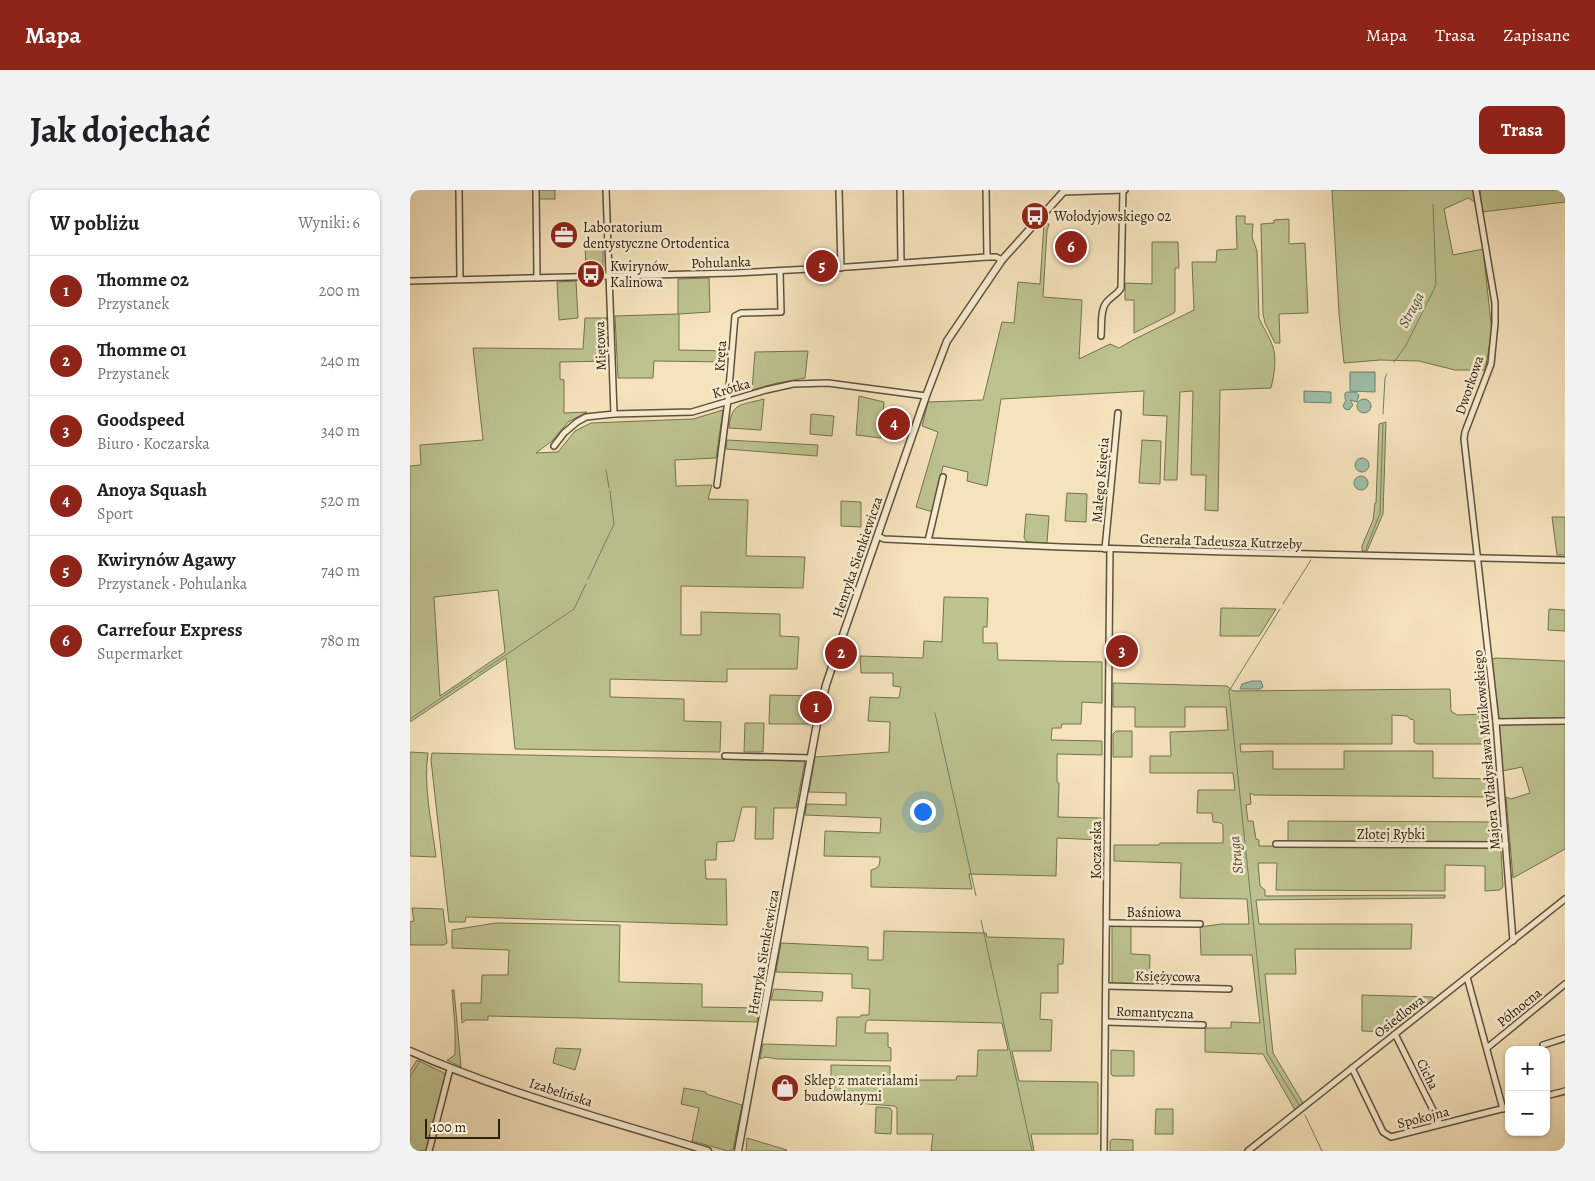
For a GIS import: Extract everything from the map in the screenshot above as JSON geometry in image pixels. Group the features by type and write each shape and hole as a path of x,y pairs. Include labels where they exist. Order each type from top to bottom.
{"street":[{"path":"459,190 460,279"},
{"path":"536,190 537,278"},
{"name":"Miętowa","path":"606,190 614,414"},
{"path":"839,190 841,268"},
{"path":"900,190 901,263"},
{"path":"986,190 987,257"},
{"path":"1064,191 1125,190 1121,288 1118,293 1105,303 1101,336"},
{"name":"Dworkowa","path":"1476,190 1495,303 1491,364 1464,439 1478,558"},
{"name":"Henryka Sienkiewicza","path":"738,1151 826,685 926,396 952,331 1002,260 1064,191"},
{"name":"Pohulanka","path":"410,281 780,271 987,257 996,257 1002,260"},
{"name":"Kręta","path":"717,486 728,400 735,316 741,313 781,312 780,271"},
{"name":"Krótka","path":"554,446 564,433 586,417 614,414 692,412 728,400 775,388 809,382 926,396"},
{"name":"Małego Księcia","path":"1108,549 1118,413"},
{"path":"928,541 943,477"},
{"name":"Generała Tadeusza Kutrzeby","path":"878,536 884,540 1108,549 1565,560"},
{"name":"Koczarska","path":"1104,1151 1108,549"},
{"name":"Majora Władysława Mizikowskiego","path":"1478,558 1496,722 1513,941"},
{"path":"1496,722 1565,721"},
{"path":"725,756 811,758"},
{"name":"Złotej Rybki","path":"1276,844 1464,846 1506,844"},
{"name":"Osiedlowa","path":"1248,1151 1565,899"},
{"name":"Baśniowa","path":"1107,924 1200,924"},
{"path":"1468,977 1505,1105"},
{"name":"Północna","path":"1487,1048 1565,984"},
{"name":"Księżycowa","path":"1106,986 1229,989"},
{"name":"Romantyczna","path":"1106,1022 1203,1025"},
{"name":"Cicha","path":"1395,1034 1440,1124"},
{"path":"1543,1044 1565,1038"},
{"name":"Izabelińska","path":"410,1051 498,1085 708,1151"},
{"path":"429,1151 450,1068"},
{"name":"Spokojna","path":"1352,1068 1383,1132 1391,1137 1505,1108"},
{"path":"1550,1095 1565,1091"}],"shaded area":[{"path":"538,190 555,190 555,199 538,199"},
{"path":"1332,190 1473,190 1475,202 1468,198 1444,209 1453,255 1483,249 1492,332 1485,370 1455,370 1419,361 1380,360 1344,363 1339,313"},
{"path":"1480,190 1565,190 1565,202 1482,212"},
{"path":"1236,216 1245,216 1245,224 1253,224 1252,237 1257,251 1259,318 1273,347 1275,368 1271,388 1220,390 1218,511 1205,510 1206,475 1191,475 1193,391 1180,392 1177,480 1164,480 1167,416 1143,415 1144,391 1001,399 987,486 967,481 968,472 943,466 933,512 916,507 938,432 922,426 928,402 983,400 1002,322 1014,323 1018,282 1040,284 1044,222 1049,224 1043,297 1082,300 1079,359 1110,344 1119,348 1194,310 1192,262 1216,262 1217,250 1237,249"},
{"path":"1289,219 1289,244 1305,243 1308,313 1279,314 1280,343 1275,343 1265,323 1263,314 1261,224 1274,223 1274,220"},
{"path":"603,241 603,268 600,272 586,272 585,242"},
{"path":"1152,242 1178,242 1179,268 1175,268 1175,311 1134,333 1134,300 1125,300 1125,283 1152,284"},
{"path":"709,278 710,312 679,314 679,350 729,351 728,362 654,361 653,378 618,378 615,316 678,314 678,279"},
{"path":"576,281 578,318 559,320 557,282"},
{"path":"585,318 607,318 609,361 560,362 560,379 564,380 564,413 587,412 568,422 553,440 536,453 558,452 575,431 591,423 693,419 723,410 716,458 675,460 676,486 712,485 708,499 748,500 746,556 805,557 803,588 681,586 681,635 701,635 701,612 780,614 780,636 799,637 797,669 727,669 727,682 610,679 610,697 684,699 684,721 721,722 720,752 515,749 506,658 410,722 410,466 421,465 420,445 483,440 473,348 583,349","holes":["498,590 505,652 440,696 434,597"]},
{"path":"808,351 805,378 752,390 755,352"},
{"path":"1350,372 1375,372 1375,392 1350,391"},
{"path":"1304,391 1331,392 1331,403 1304,402"},
{"path":"1356,392 1359,395 1357,402 1350,400 1353,405 1349,410 1343,406 1346,400 1345,393"},
{"path":"859,396 884,402 881,438 856,435"},
{"path":"764,399 761,430 729,428 732,413 735,409 744,404"},
{"path":"1361,399 1367,399 1371,406 1367,413 1361,413 1357,409 1357,403"},
{"path":"811,414 834,416 832,436 810,434"},
{"path":"1386,422 1383,514 1367,551 1362,551 1362,546 1373,520 1376,503 1379,424"},
{"path":"727,440 818,445 817,456 726,449"},
{"path":"1142,440 1161,441 1160,484 1139,483"},
{"path":"1359,458 1365,458 1369,465 1365,472 1359,472 1355,468 1355,462"},
{"path":"1358,476 1364,476 1368,483 1364,490 1358,490 1354,486 1354,480"},
{"path":"1067,493 1087,494 1086,522 1065,521"},
{"path":"841,501 861,502 861,527 841,526"},
{"path":"1026,514 1049,516 1047,543 1027,542 1024,538"},
{"path":"1552,517 1565,517 1565,555 1557,555"},
{"path":"944,597 988,598 987,627 983,627 983,643 997,643 998,660 1102,662 1102,703 1082,702 1081,724 1062,724 1061,728 1052,728 1051,740 1102,741 1102,755 1057,754 1057,782 1059,783 1058,817 1101,818 1101,840 1057,838 1056,876 969,874 972,889 871,887 871,870 878,866 880,857 824,856 825,831 880,833 881,818 805,815 807,804 846,805 846,793 809,792 815,757 889,752 890,722 868,721 870,697 899,698 901,687 893,686 893,673 861,673 860,656 923,658 924,641 942,642"},
{"path":"1221,608 1276,609 1259,636 1220,636"},
{"path":"1549,609 1565,610 1565,631 1548,630"},
{"path":"1491,659 1565,661 1565,719 1528,718 1527,720 1498,721"},
{"path":"1261,681 1263,687 1260,689 1240,689 1242,684"},
{"path":"1113,683 1227,686 1233,691 1450,689 1451,711 1457,715 1488,714 1490,744 1417,744 1414,742 1414,720 1407,716 1392,715 1392,744 1240,744 1241,752 1273,751 1273,769 1344,769 1344,751 1433,751 1433,778 1494,779 1495,794 1492,797 1254,795 1250,793 1251,804 1246,805 1248,821 1253,821 1259,846 1497,848 1501,851 1503,887 1500,890 1485,891 1485,866 1445,865 1445,891 1276,890 1277,863 1258,863 1260,886 1265,890 1265,896 1445,895 1445,898 1256,900 1259,924 1412,924 1411,949 1295,949 1296,974 1265,974 1273,1053 1303,1103 1295,1110 1263,1054 1205,1052 1205,1028 1231,1028 1231,1022 1260,1023 1252,955 1201,955 1200,927 1221,924 1249,924 1247,899 1180,898 1181,863 1114,861 1114,845 1223,843 1223,825 1213,822 1212,813 1197,813 1198,790 1235,790 1233,773 1150,773 1150,756 1171,756 1170,732 1228,730 1226,707 1185,707 1185,727 1135,727 1135,707 1113,707"},
{"path":"770,695 817,696 811,724 769,724"},
{"path":"745,723 764,723 763,752 744,752"},
{"path":"1498,724 1565,724 1565,849 1513,878 1506,797 1511,799 1530,793 1522,767 1502,771"},
{"path":"1116,731 1132,731 1132,757 1113,757 1113,734"},
{"path":"410,752 428,753 427,792 436,857 410,856"},
{"path":"432,753 805,761 796,808 774,808 773,839 755,839 756,807 742,807 734,841 717,842 716,860 705,860 706,879 726,879 727,925 466,917 465,922 449,922 431,760"},
{"path":"1288,821 1498,822 1500,839 1497,843 1288,842"},
{"path":"412,908 443,909 447,943 444,945 410,945 410,922 414,921"},
{"path":"496,923 620,925 619,982 702,984 702,1007 759,1008 757,1022 488,1016 488,1020 466,1020 462,1023 461,1003 481,1003 482,975 508,975 509,950 452,948 452,930"},
{"path":"1112,926 1131,926 1131,954 1150,955 1149,984 1112,984"},
{"path":"884,931 986,933 987,937 1064,939 1063,964 1058,964 1058,993 1041,993 1040,1019 1052,1020 1051,1051 1012,1051 1019,1081 1097,1082 1098,1134 1031,1134 1034,1151 931,1151 933,1134 897,1134 897,1108 894,1106 831,1101 831,1065 890,1066 890,1080 956,1080 957,1076 977,1076 978,1050 1008,1050 1002,1023 868,1020 865,1033 888,1033 891,1061 777,1059 765,1057 760,1059 763,1044 836,1046 837,1017 869,1015 870,989 852,988 852,974 776,972 781,943 868,947 868,960 883,960"},
{"path":"774,989 823,992 822,1001 771,1000"},
{"path":"452,990 454,990 461,1067 447,1060 455,1055"},
{"path":"1362,995 1432,997 1436,999 1394,1032 1362,1031"},
{"path":"556,1048 581,1049 575,1070 553,1063"},
{"path":"1111,1050 1134,1051 1134,1076 1113,1076 1111,1074"},
{"path":"417,1060 444,1073 446,1077 427,1151 410,1151 410,1071"},
{"path":"684,1088 706,1092 706,1094 742,1105 733,1150 728,1151 692,1141 699,1108 681,1104"},
{"path":"876,1107 890,1108 892,1111 891,1134 875,1133"},
{"path":"1156,1109 1173,1109 1173,1134 1155,1134"},
{"path":"747,1138 787,1150 746,1151"},
{"path":"1113,1139 1133,1140 1133,1151 1110,1151 1110,1141"}],"waterway":[{"name":"Struga","path":"1394,362 1405,347 1436,285 1433,204"},
{"name":"Struga","path":"1383,414 1385,378 1387,374"},
{"name":"Struga","path":"1366,549 1380,513 1383,424"},
{"path":"606,470 609,488"},
{"path":"588,579 614,524 610,491"},
{"name":"Struga","path":"1283,604 1311,560"},
{"path":"479,673 574,609 586,584"},
{"name":"Struga","path":"1280,609 1229,691 1267,1053 1299,1105"},
{"path":"410,719 472,677"},
{"path":"935,713 976,896"},
{"path":"981,920 1032,1151"},
{"path":"410,1077 420,1061"},
{"name":"Struga","path":"1305,1115 1322,1151"}],"place":[{"name":"Wołodyjowskiego 02","path":"1035,216"},
{"name":"Laboratorium dentystyczne Ortodentica","path":"564,235"},
{"name":"Carrefour Express","path":"1071,247"},
{"name":"Kwirynów Agawy","path":"822,266"},
{"name":"Kwirynów Kalinowa","path":"591,274"},
{"name":"Anoya Squash","path":"894,424"},
{"name":"Goodspeed","path":"1122,651"},
{"name":"Thomme 01","path":"841,653"},
{"name":"Thomme 02","path":"816,707"},
{"name":"Sklep z materiałami budowlanymi","path":"785,1088"}]}
